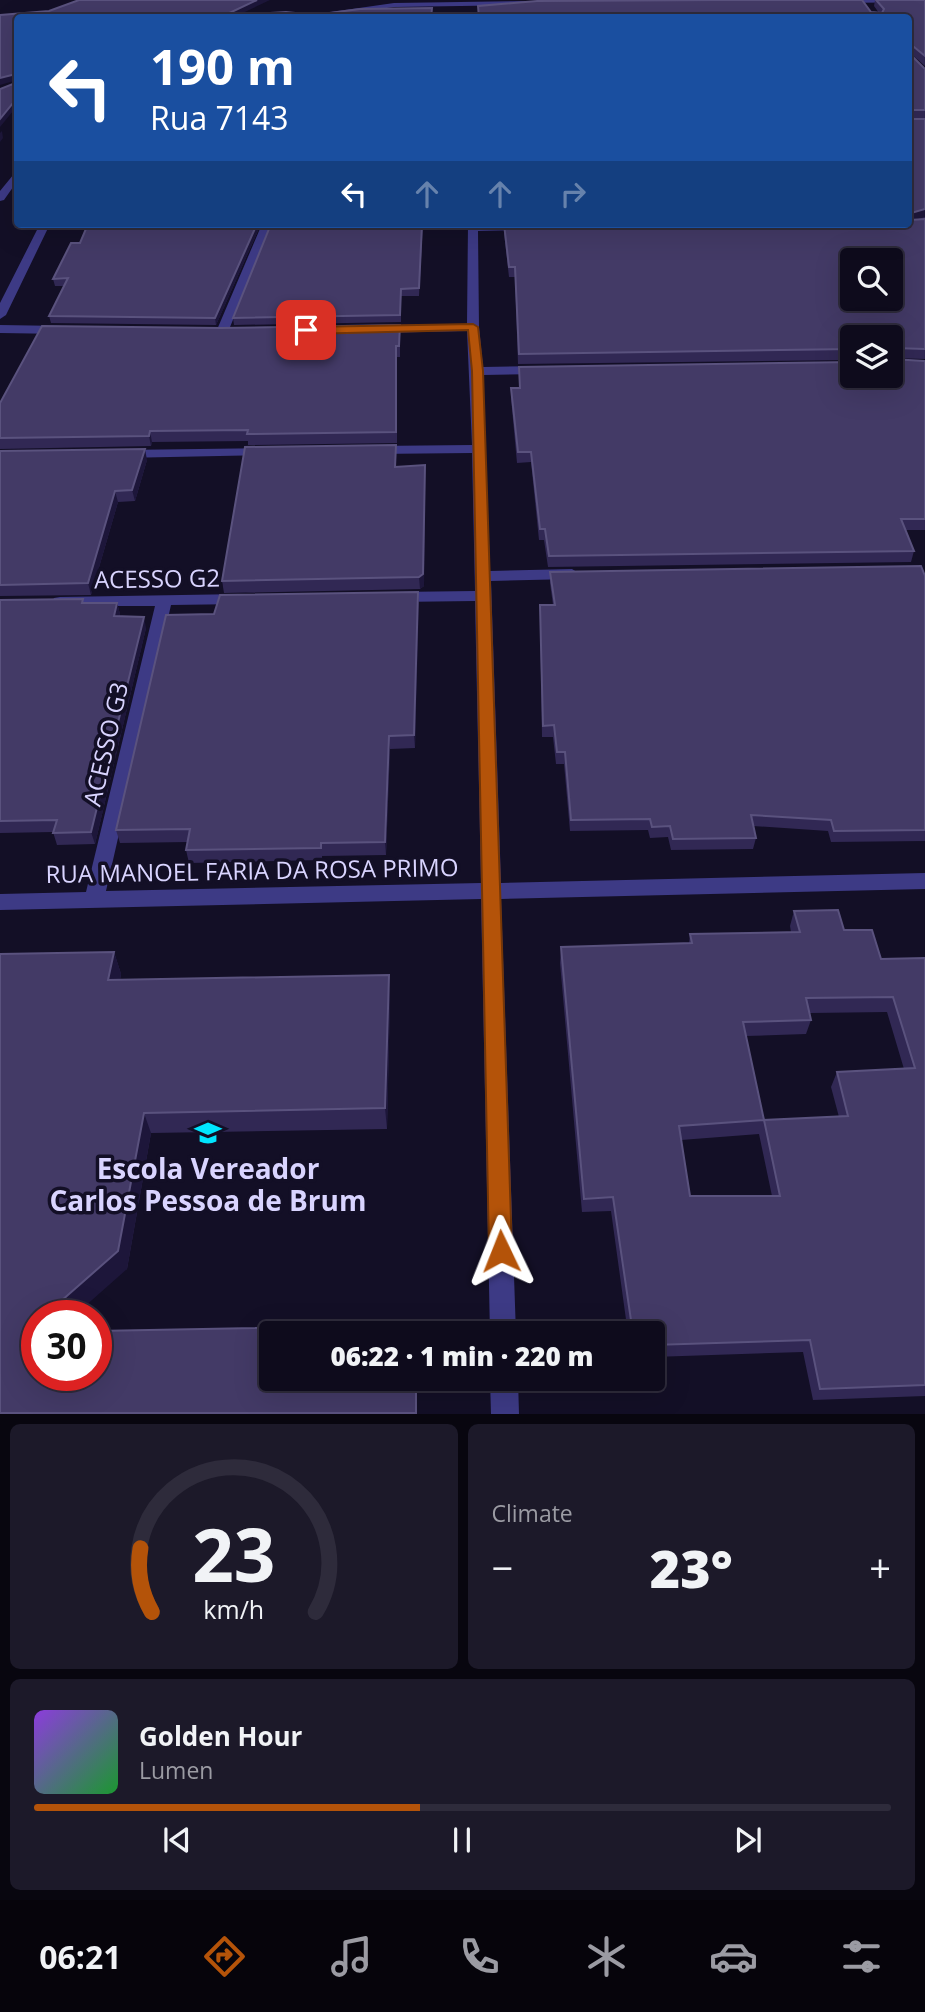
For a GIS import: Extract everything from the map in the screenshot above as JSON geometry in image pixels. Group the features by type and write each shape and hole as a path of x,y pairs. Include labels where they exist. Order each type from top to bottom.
{"street":[{"path":"346,0 362,8"},
{"path":"835,1 925,0"},
{"path":"862,1 870,9"},
{"path":"320,14 362,8 549,3"},
{"path":"467,4 468,14"},
{"path":"0,198 14,178"},
{"path":"0,315 43,228"},
{"path":"222,332 265,228"},
{"path":"473,228 473,327 480,449 503,1321"},
{"path":"361,329 473,327"},
{"path":"0,329 83,330"},
{"path":"208,332 236,332"},
{"path":"477,371 561,370"},
{"path":"356,450 480,449"},
{"path":"110,454 288,451"},
{"path":"483,576 593,574"},
{"path":"372,598 483,596"},
{"name":"ACESSO G2","path":"41,603 261,599"},
{"name":"ACESSO G3","path":"94,900 164,600"},
{"name":"RUA MANOEL FARIA DA ROSA PRIMO","path":"0,902 925,881"},
{"path":"504,1391 505,1413"}],"building":[{"path":"79,0 257,0 227,14 14,14 14,74 0,78 0,15 49,11"},
{"path":"862,0 871,12 882,13 884,9 876,0 925,0 925,56 912,45 912,14 479,14 478,6 537,1"},
{"path":"432,8 431,14 322,14 360,9"},
{"path":"286,12 305,14 254,14"},
{"path":"912,56 925,69 925,110 912,110"},
{"path":"14,84 14,102 0,119 0,89"},
{"path":"912,119 925,119 925,209 912,213"},
{"path":"925,219 925,349 903,348 903,325 840,325 840,349 519,354 515,267 509,267 504,228 912,228 912,220"},
{"path":"86,228 255,228 215,318 49,316 68,278 53,279 71,243 80,243"},
{"path":"269,228 422,228 419,288 401,289 400,315 233,318"},
{"path":"400,325 399,346 396,346 396,432 247,434 248,430 150,431 149,436 0,438 0,403 42,326 221,328"},
{"path":"903,360 925,361 925,519 901,519 914,551 549,556 545,529 540,529 531,452 518,452 511,388 520,388 519,367 840,362 840,388 903,388"},
{"path":"396,445 395,467 425,465 423,574 419,577 222,581 245,447"},
{"path":"145,449 132,490 115,491 88,583 0,585 0,451"},
{"path":"921,566 925,576 925,830 834,831 831,820 751,815 756,838 673,839 670,826 652,827 650,819 571,820 565,752 557,752 554,725 543,726 540,605 555,605 550,572"},
{"path":"418,592 414,735 389,736 385,842 321,843 321,848 186,850 190,829 116,830 166,615 214,614 220,595"},
{"path":"83,599 82,603 117,603 114,616 144,617 91,832 53,833 57,820 0,821 0,600"},
{"path":"838,910 844,930 872,930 881,959 925,958 925,1385 820,1389 810,1340 665,1345 665,1321 631,1321 613,1197 584,1199 561,947 692,943 690,934 800,932 794,911","holes":["893,997 915,1068 837,1072 848,1116 764,1120 743,1022 811,1020 806,998","764,1120 780,1196 690,1196 679,1126"]},
{"path":"114,952 108,980 389,975 385,1108 144,1113 118,1251 62,1300 21,1300 21,1391 112,1391 112,1331 259,1328 259,1391 416,1391 416,1413 0,1413 0,954"}],"place":[{"name":"Escola Vereador Carlos Pessoa de Brum","path":"208,1133"}],"route":[{"path":"306,330 473,327 477,371 501,1251"}]}
